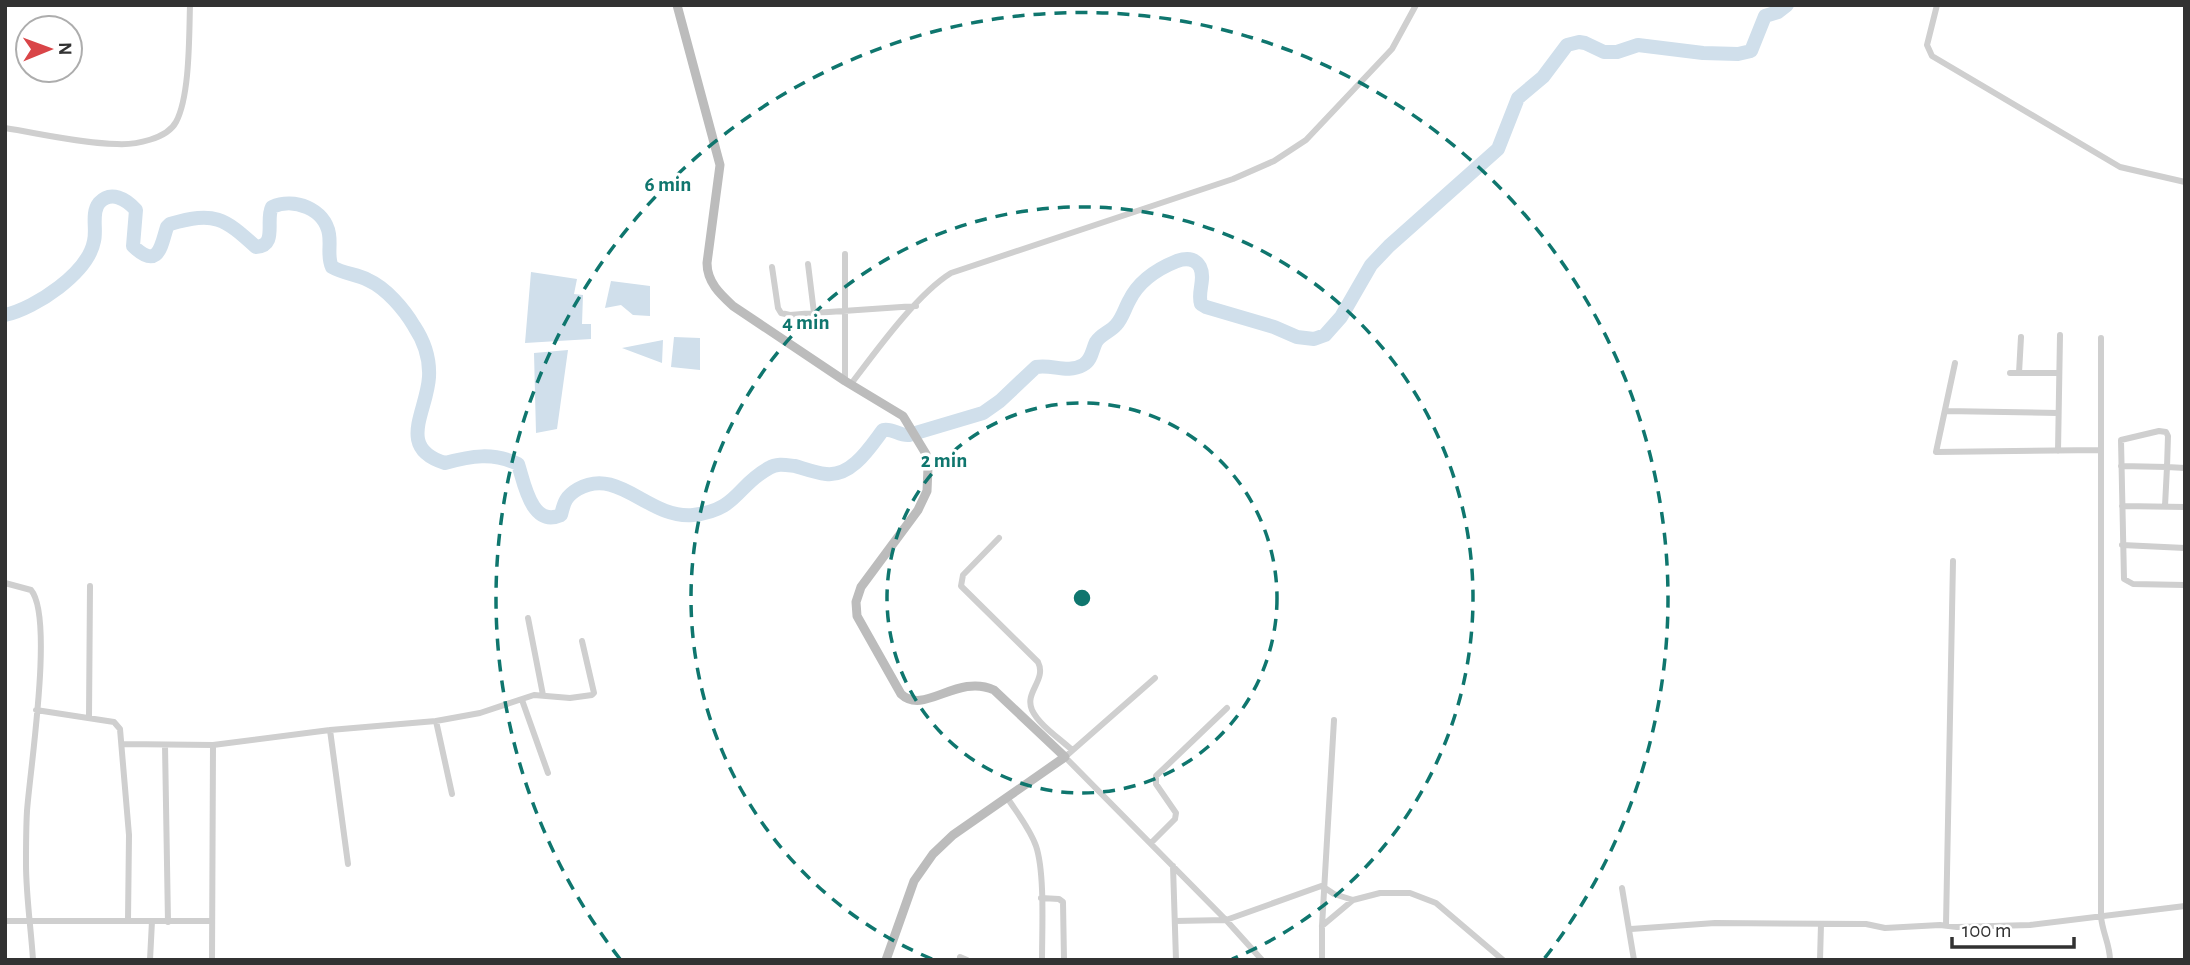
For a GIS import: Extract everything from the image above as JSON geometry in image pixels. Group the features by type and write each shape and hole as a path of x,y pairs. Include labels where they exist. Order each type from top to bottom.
{"street":[{"path":"5,128 119,145 145,141 162,134 174,125 182,108 190,5"},
{"path":"677,5 720,165 707,263 710,279 733,306 848,383 903,416 926,454 929,479 924,500 861,587 856,603 857,616 906,699 918,702 967,685 985,686 994,690 1068,754"},
{"path":"848,383 916,306 951,273 1233,179 1274,161 1306,140 1392,49 1416,5"},
{"path":"1937,5 1928,39 1928,50 1932,56 2120,167 2185,182"},
{"path":"845,254 848,383"},
{"path":"808,264 814,313"},
{"path":"772,267 781,313 790,315 916,306"},
{"path":"2057,451 2060,335"},
{"path":"2019,373 2021,337"},
{"path":"2101,338 2101,916 2102,927 2109,943 2110,960"},
{"path":"1955,363 1936,452 2101,450"},
{"path":"2010,373 2059,373"},
{"path":"1945,411 2058,413"},
{"path":"2165,506 2166,432 2159,431 2121,440 2123,574 2126,582 2185,585"},
{"path":"2121,466 2185,468"},
{"path":"2122,506 2185,507"},
{"path":"999,538 963,575 961,586 1038,662 1042,671 1030,706 1036,717 1151,844 1262,960"},
{"path":"2122,545 2185,548"},
{"path":"1946,925 1953,561"},
{"path":"5,583 31,590 39,605 40,664 27,810 26,868 33,960"},
{"path":"89,718 90,586"},
{"path":"528,618 543,695"},
{"path":"122,744 213,745 330,730 436,721 480,713 534,695 570,698 593,694 582,641"},
{"path":"886,960 914,881 923,865 953,835 1008,799 1068,754 1155,678"},
{"path":"522,700 548,773"},
{"path":"1151,844 1175,819 1176,813 1156,784 1156,776 1227,708"},
{"path":"36,710 118,725 129,835 128,920"},
{"path":"1322,960 1334,720"},
{"path":"436,721 452,794"},
{"path":"330,730 348,864"},
{"path":"165,744 168,922"},
{"path":"212,960 213,745"},
{"path":"1008,799 1032,835 1037,849 1042,960"},
{"path":"1173,866 1176,960"},
{"path":"1325,886 1334,894 1353,900"},
{"path":"1175,921 1226,920 1325,886"},
{"path":"1622,888 1634,960"},
{"path":"1322,926 1353,900 1380,893 1398,892 1425,897 1436,903 1503,960"},
{"path":"1041,898 1059,898 1063,902 1064,960"},
{"path":"1630,929 1715,923 1866,924 1882,928 2030,925 2185,906"},
{"path":"5,921 211,922"},
{"path":"150,960 152,921"},
{"path":"1820,960 1821,924"}],"water":[{"path":"531,272 577,279 574,294 583,295 582,324 591,324 591,339 525,343"},
{"path":"611,281 650,286 650,316 633,315 621,305 605,308"},
{"path":"674,337 700,338 700,370 671,367"},
{"path":"663,340 662,363 622,348"},
{"path":"568,350 557,429 536,433 534,353"}],"waterway":[{"path":"5,315 45,297 82,265 94,241 97,207 108,197 128,202 136,210 133,246 148,256 158,253 170,224 198,218 218,220 235,229 256,247 263,246 269,237 272,207 290,203 307,207 322,218 326,225 332,267 364,278 381,288 405,313 421,338 426,350 429,377 418,438 422,448 430,456 445,463 482,456 518,464 530,501 542,515 561,515 571,494 593,484 621,488 662,509 693,515 728,503 758,475 772,466 788,465 835,474 859,460 883,430 909,435 983,413 1036,367 1071,369 1083,365 1090,358 1098,339 1118,323 1137,288 1155,272 1180,260 1193,260 1200,267 1200,299 1201,304 1206,307 1274,327 1297,337 1314,339 1325,335 1341,317 1371,265 1498,149 1518,98 1543,77 1567,45 1585,43 1604,52 1617,52 1638,45 1703,53 1738,54 1751,51 1765,16 1778,12 1787,5"}]}
